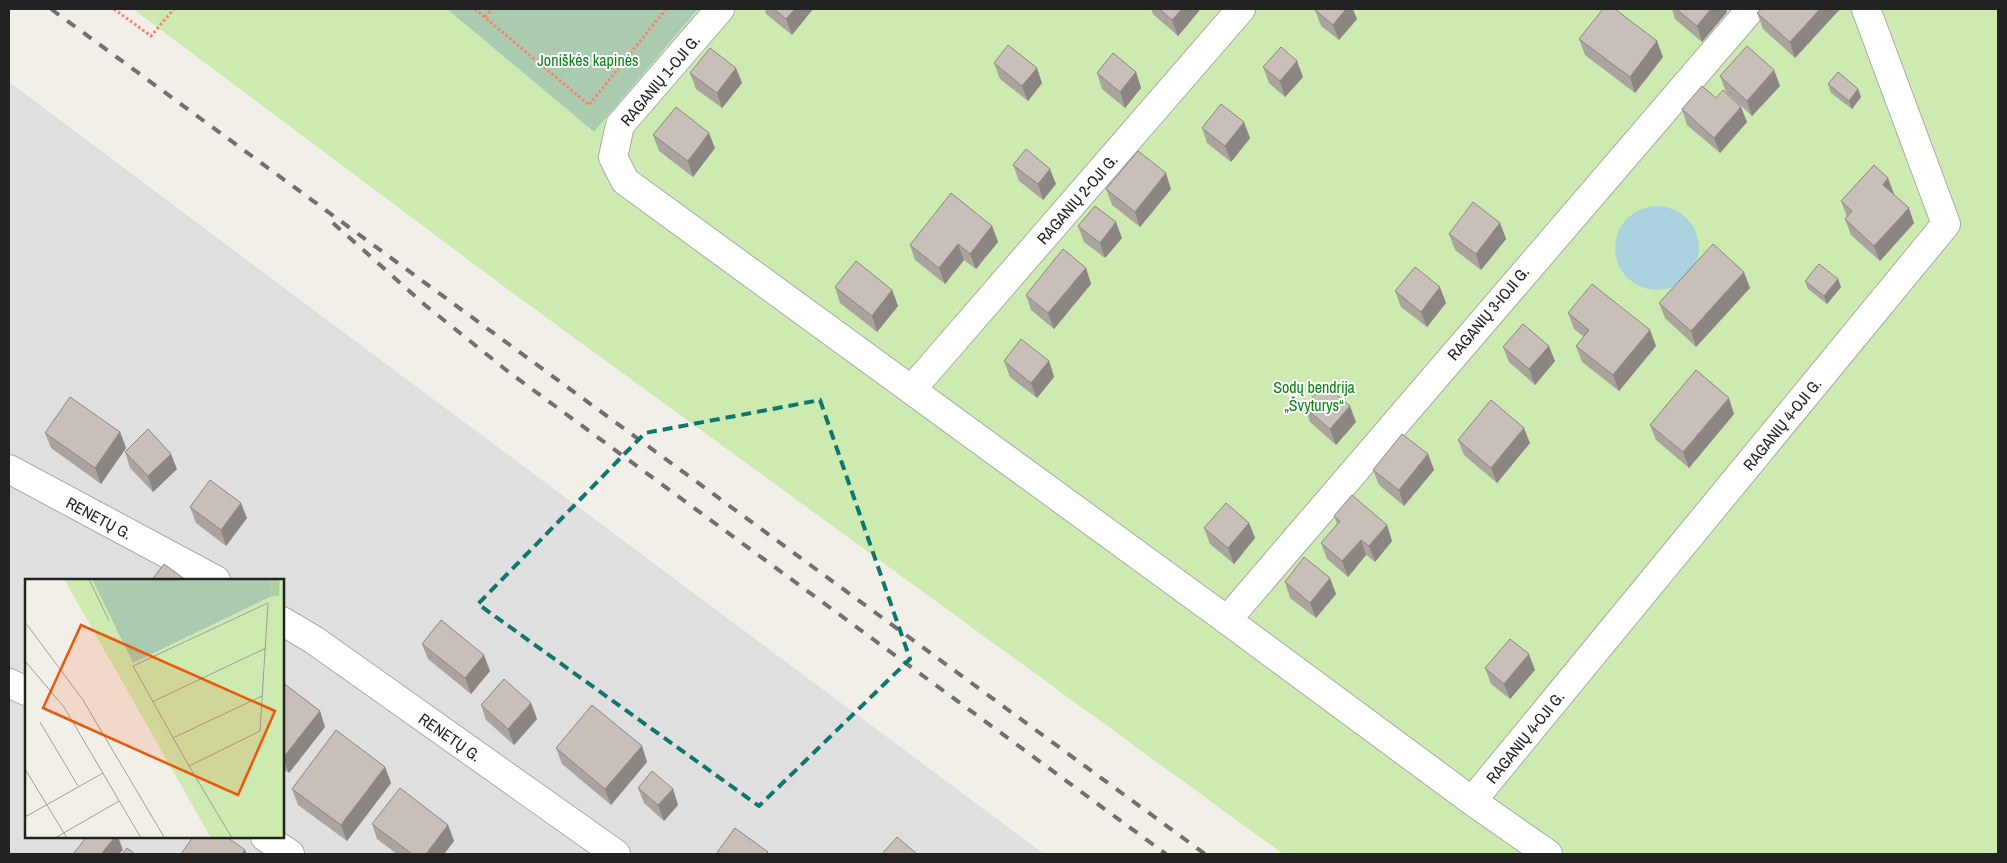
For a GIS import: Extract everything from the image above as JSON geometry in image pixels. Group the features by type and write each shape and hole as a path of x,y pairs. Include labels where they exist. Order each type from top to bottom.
{"street":[{"name":"RAGANIŲ 1-OJI G.","path":"720,9 620,126 613,157 625,181 912,389"},
{"name":"RAGANIŲ 2-OJI G.","path":"912,389 1241,9"},
{"name":"RAGANIŲ 3-IOJI G.","path":"1227,620 1751,9"},
{"name":"RAGANIŲ 4-OJI G.","path":"1472,801 1946,224 1866,9"},
{"path":"912,389 1472,801 1548,854"},
{"name":"RENETŲ G.","path":"9,469 214,579"},
{"name":"RENETŲ G.","path":"284,621 314,640 616,854"},
{"path":"9,683 25,691"},
{"path":"266,838 290,854"}],"path":[{"path":"114,9 151,36 174,9"},
{"path":"475,9 589,105 666,9"},
{"path":"485,17 492,9"}],"highlighted area":[{"path":"820,400 910,659 759,806 478,604 645,433"}],"shaded area":[{"path":"9,82 295,296 1044,854 9,854"}],"green space":[{"name":"Sodų bendrija „Švyturys“","path":"133,9 447,9 594,132 698,9 1998,9 1998,854 1283,854 514,294"},
{"name":"Joniškės kapinės","path":"447,9 698,9 594,132"}],"water":[{"path":"1657,206 1673,209 1687,218 1696,232 1699,248 1696,264 1687,278 1673,287 1657,290 1641,287 1627,278 1618,264 1615,248 1618,232 1627,218 1641,209"}],"building":[{"path":"774,9 795,9 786,19"},
{"path":"1159,9 1182,9 1172,20"},
{"path":"1316,9 1346,9 1333,25"},
{"path":"1603,9 1615,9 1657,41 1630,77 1579,39"},
{"path":"1676,9 1711,9 1697,26"},
{"path":"1761,9 1820,9 1790,42 1757,13"},
{"path":"1008,45 1037,68 1022,86 994,63"},
{"path":"1747,46 1774,70 1747,101 1720,76"},
{"path":"1281,47 1297,61 1280,81 1263,67"},
{"path":"710,48 736,68 717,93 690,73"},
{"path":"1113,53 1136,72 1120,92 1097,73"},
{"path":"1838,72 1858,89 1849,101 1828,84"},
{"path":"1702,86 1716,98 1723,90 1741,107 1714,138 1682,109"},
{"path":"1221,104 1244,122 1225,146 1202,128"},
{"path":"676,107 709,133 688,161 653,135"},
{"path":"1026,149 1050,169 1038,184 1013,165"},
{"path":"1138,151 1166,173 1135,212 1106,189"},
{"path":"1874,165 1888,178 1883,185 1909,208 1874,246 1845,219 1852,211 1841,201"},
{"path":"951,193 992,226 970,254 958,244 939,268 910,245"},
{"path":"1473,202 1500,223 1476,254 1449,234"},
{"path":"1095,206 1116,222 1100,243 1078,226"},
{"path":"1713,244 1744,272 1691,331 1659,303"},
{"path":"1063,249 1086,268 1048,313 1026,295"},
{"path":"856,261 892,290 872,316 835,287"},
{"path":"1819,264 1838,279 1824,296 1805,281"},
{"path":"1415,267 1440,287 1421,312 1395,291"},
{"path":"1592,284 1650,330 1613,375 1576,346 1589,330 1568,313"},
{"path":"1523,324 1549,346 1529,369 1503,347"},
{"path":"1021,339 1049,361 1031,383 1004,361"},
{"path":"1696,370 1729,398 1683,452 1650,425"},
{"path":"1324,384 1350,406 1330,429 1304,407"},
{"path":"70,397 120,432 95,468 45,433"},
{"path":"1491,400 1524,428 1491,468 1458,440"},
{"path":"148,429 171,454 148,476 125,452"},
{"path":"1402,434 1428,454 1399,490 1373,470"},
{"path":"210,480 241,503 221,530 190,507"},
{"path":"1352,495 1387,525 1369,546 1361,540 1342,561 1321,543 1340,521 1334,516"},
{"path":"1226,503 1249,523 1228,548 1204,528"},
{"path":"1304,557 1330,578 1310,603 1285,582"},
{"path":"164,564 185,579 153,579"},
{"path":"441,620 484,655 465,678 422,644"},
{"path":"1510,639 1529,654 1504,684 1485,668"},
{"path":"504,679 531,703 508,729 481,705"},
{"path":"284,684 320,711 284,757"},
{"path":"592,705 642,746 605,789 556,748"},
{"path":"336,730 385,767 341,825 292,789"},
{"path":"652,771 673,789 658,805 638,788"},
{"path":"400,788 448,825 426,854 412,854 372,824"},
{"path":"735,828 768,852 766,854 716,854"},
{"path":"897,837 917,854 882,854"},
{"path":"84,838 114,838 101,854 73,854 85,839"},
{"path":"192,838 228,838 245,850 242,854 181,854"},
{"path":"127,848 135,854 122,854"}],"railway":[{"path":"51,9 1205,854"},
{"path":"333,223 425,305 510,373 1166,854"}]}
